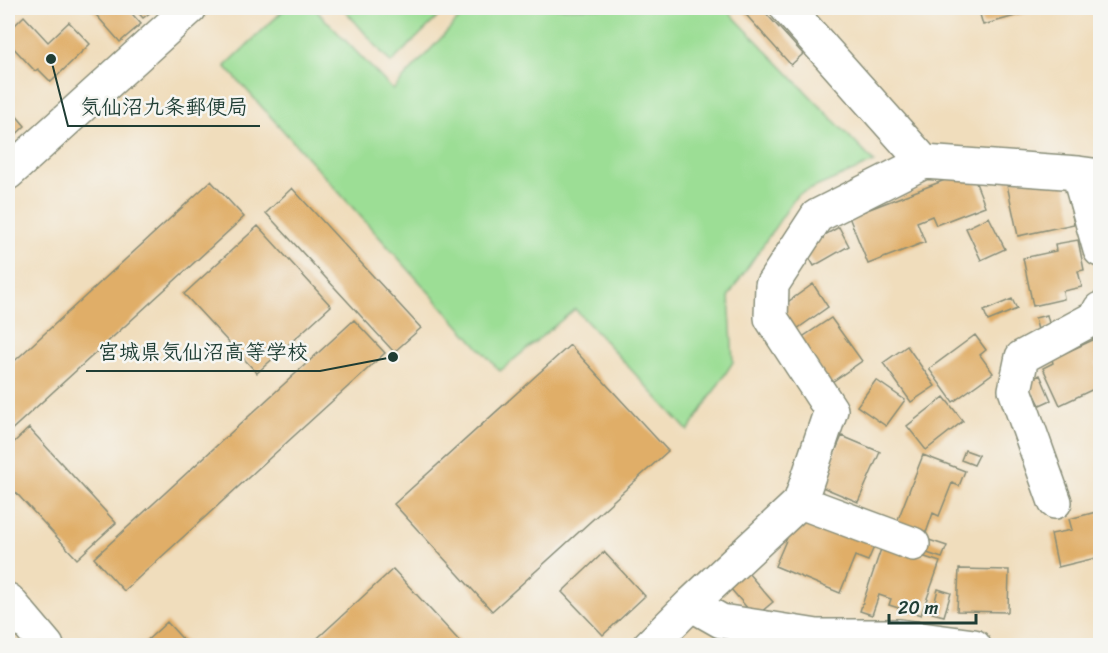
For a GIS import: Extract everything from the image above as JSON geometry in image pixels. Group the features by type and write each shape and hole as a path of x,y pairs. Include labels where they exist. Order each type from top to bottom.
{"street":[{"path":"8,172 190,8"},
{"path":"787,8 924,162"},
{"path":"649,645 800,502 831,410 771,318 772,285 817,216 924,162 1089,175 1101,250"},
{"path":"1055,502 1015,390 1022,357 1096,317 1101,309"},
{"path":"800,502 913,544"},
{"path":"8,600 47,645"},
{"path":"691,604 722,621 817,636 899,636 974,645"}],"green space":[{"path":"286,8 314,8 393,90 469,8 725,8 874,162 797,195 729,295 733,362 688,431 575,309 500,371 225,66"},
{"path":"343,8 447,8 391,63"}],"building":[{"path":"90,8 127,8 141,24 120,42"},
{"path":"134,8 156,8 143,18"},
{"path":"740,8 761,8 803,54 791,65"},
{"path":"991,8 1044,8 983,25 979,11"},
{"path":"24,16 48,42 69,22 90,44 51,82 38,69 35,71 8,42 8,32"},
{"path":"8,108 25,126 8,142"},
{"path":"971,170 985,206 936,225 932,216 917,222 925,242 868,264 849,217"},
{"path":"1064,178 1074,224 1018,236 1006,180"},
{"path":"211,181 244,217 8,433 8,367"},
{"path":"292,188 421,328 394,352 266,213"},
{"path":"989,217 1005,249 981,260 966,228"},
{"path":"258,226 331,306 257,373 184,294"},
{"path":"839,227 849,246 814,266 803,247"},
{"path":"1078,240 1084,270 1078,271 1082,287 1063,291 1064,299 1033,306 1023,258 1056,251 1055,244"},
{"path":"813,284 828,307 794,331 778,309"},
{"path":"1012,299 1017,309 988,321 984,311"},
{"path":"1047,315 1050,327 1038,330 1035,318"},
{"path":"831,318 862,361 829,384 798,340"},
{"path":"354,320 385,353 124,591 94,558"},
{"path":"975,335 986,350 980,355 993,373 953,402 929,369"},
{"path":"1095,339 1100,351 1100,361 1096,363 1100,373 1100,386 1060,405 1043,368 1053,363 1052,359"},
{"path":"570,345 668,451 492,611 394,504"},
{"path":"907,346 935,386 911,402 883,363"},
{"path":"1040,375 1051,400 1040,405 1028,381"},
{"path":"876,380 905,400 886,426 857,406"},
{"path":"944,397 963,421 926,450 907,426"},
{"path":"29,428 116,523 77,559 8,484 8,448"},
{"path":"842,436 880,452 858,502 820,486"},
{"path":"965,450 979,455 974,465 961,460"},
{"path":"923,455 965,471 959,486 952,483 939,516 933,513 926,533 897,522"},
{"path":"799,510 876,542 868,561 855,556 840,593 775,566"},
{"path":"1100,511 1100,557 1058,567 1051,534 1072,530 1069,519"},
{"path":"926,539 947,546 942,558 921,551"},
{"path":"883,543 940,562 921,615 889,605 891,599 879,595 872,615 860,611"},
{"path":"604,552 645,596 603,635 562,592"},
{"path":"742,566 773,602 755,617 724,581"},
{"path":"393,569 464,646 309,646"},
{"path":"959,569 1009,570 1008,612 957,611"},
{"path":"938,589 951,593 944,616 932,613"},
{"path":"167,622 189,646 141,646"}],"place":[{"name":"気仙沼九条郵便局","path":"51,59"},
{"name":"宮城県気仙沼高等学校","path":"393,357"}]}
